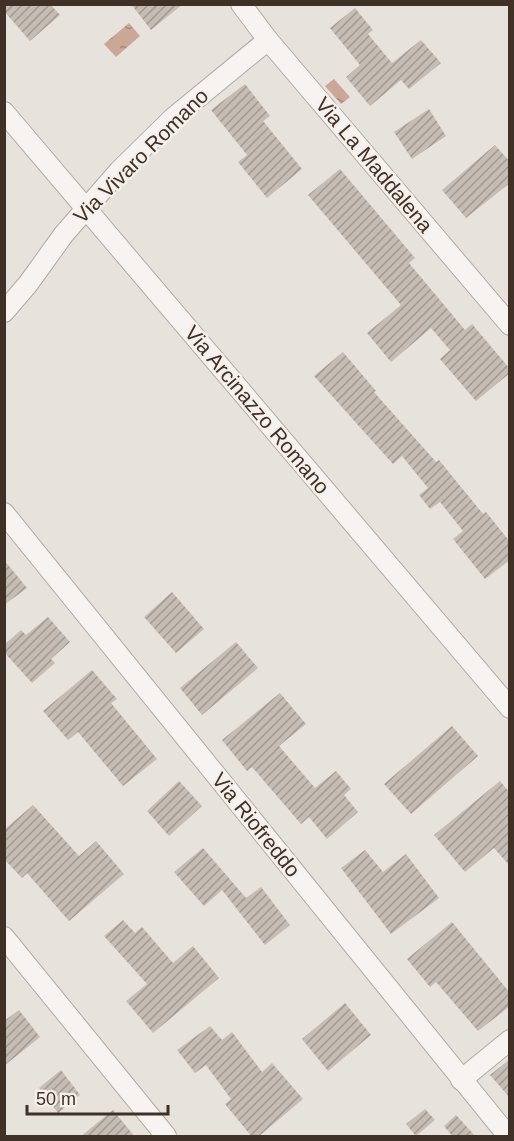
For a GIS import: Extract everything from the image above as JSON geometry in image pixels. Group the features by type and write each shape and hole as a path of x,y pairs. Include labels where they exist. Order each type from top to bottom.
{"street":[{"name":"Via La Maddalena","path":"241,4 268,40 510,325"},
{"name":"Via Vivaro Romano","path":"4,312 85,208 173,118 268,40"},
{"name":"Via Arcinazzo Romano","path":"4,112 510,708"},
{"name":"Via Riofreddo","path":"4,513 506,1136"},
{"path":"4,937 166,1137"},
{"path":"461,1080 510,1040"}],"water":[{"path":"129,23 140,36 116,57 104,44"},
{"path":"334,79 350,97 341,104 325,86"}],"building":[{"path":"4,4 50,4 60,15 30,41 4,11"},
{"path":"131,4 183,4 151,30"},
{"path":"355,8 373,30 368,34 392,63 421,40 441,63 409,89 401,80 370,106 346,77 360,65 330,28"},
{"path":"245,84 270,116 263,121 302,169 267,198 238,162 247,155 211,110"},
{"path":"429,109 446,136 412,159 394,132"},
{"path":"495,145 510,162 510,183 466,218 442,190"},
{"path":"340,169 415,258 409,263 465,330 472,324 510,369 510,373 476,401 440,359 450,350 431,328 391,362 367,333 401,305 308,195"},
{"path":"343,352 376,391 374,392 436,462 439,460 483,514 486,512 510,542 510,560 485,579 453,539 463,531 440,502 430,509 419,495 428,488 402,456 393,464 314,376"},
{"path":"4,560 27,588 4,605"},
{"path":"172,592 204,629 176,653 144,617"},
{"path":"48,617 70,642 51,659 55,663 32,683 4,652 4,645 21,630 26,635"},
{"path":"236,642 258,668 202,715 180,688"},
{"path":"92,670 117,699 111,703 157,759 123,786 78,732 68,740 43,711"},
{"path":"280,693 306,724 279,746 315,788 336,771 351,789 344,795 358,812 327,839 309,817 301,824 252,767 247,771 222,740"},
{"path":"452,726 478,756 411,814 384,784"},
{"path":"179,781 202,806 169,836 147,811"},
{"path":"500,781 510,793 510,866 494,848 465,872 434,835"},
{"path":"33,805 79,856 96,841 124,874 69,921 27,873 22,878 4,859 4,830"},
{"path":"203,848 246,898 261,887 290,925 265,945 222,890 204,906 174,872"},
{"path":"365,850 383,872 406,854 439,898 391,934 341,868"},
{"path":"123,920 135,933 142,927 173,963 193,946 219,978 153,1033 126,1001 147,984 104,936"},
{"path":"452,922 510,993 510,1006 478,1031 436,982 430,987 407,959"},
{"path":"345,1003 371,1035 328,1071 302,1039"},
{"path":"19,1010 40,1037 4,1066 4,1021"},
{"path":"210,1026 222,1040 232,1032 262,1072 272,1063 303,1099 258,1137 252,1137 225,1104 231,1099 206,1065 195,1073 177,1050"},
{"path":"510,1059 510,1098 490,1075"},
{"path":"61,1070 80,1095 58,1113 39,1088"},
{"path":"425,1109 435,1120 416,1136 406,1124"},
{"path":"113,1110 135,1137 80,1137"},
{"path":"456,1115 476,1137 453,1137 444,1126"}]}
